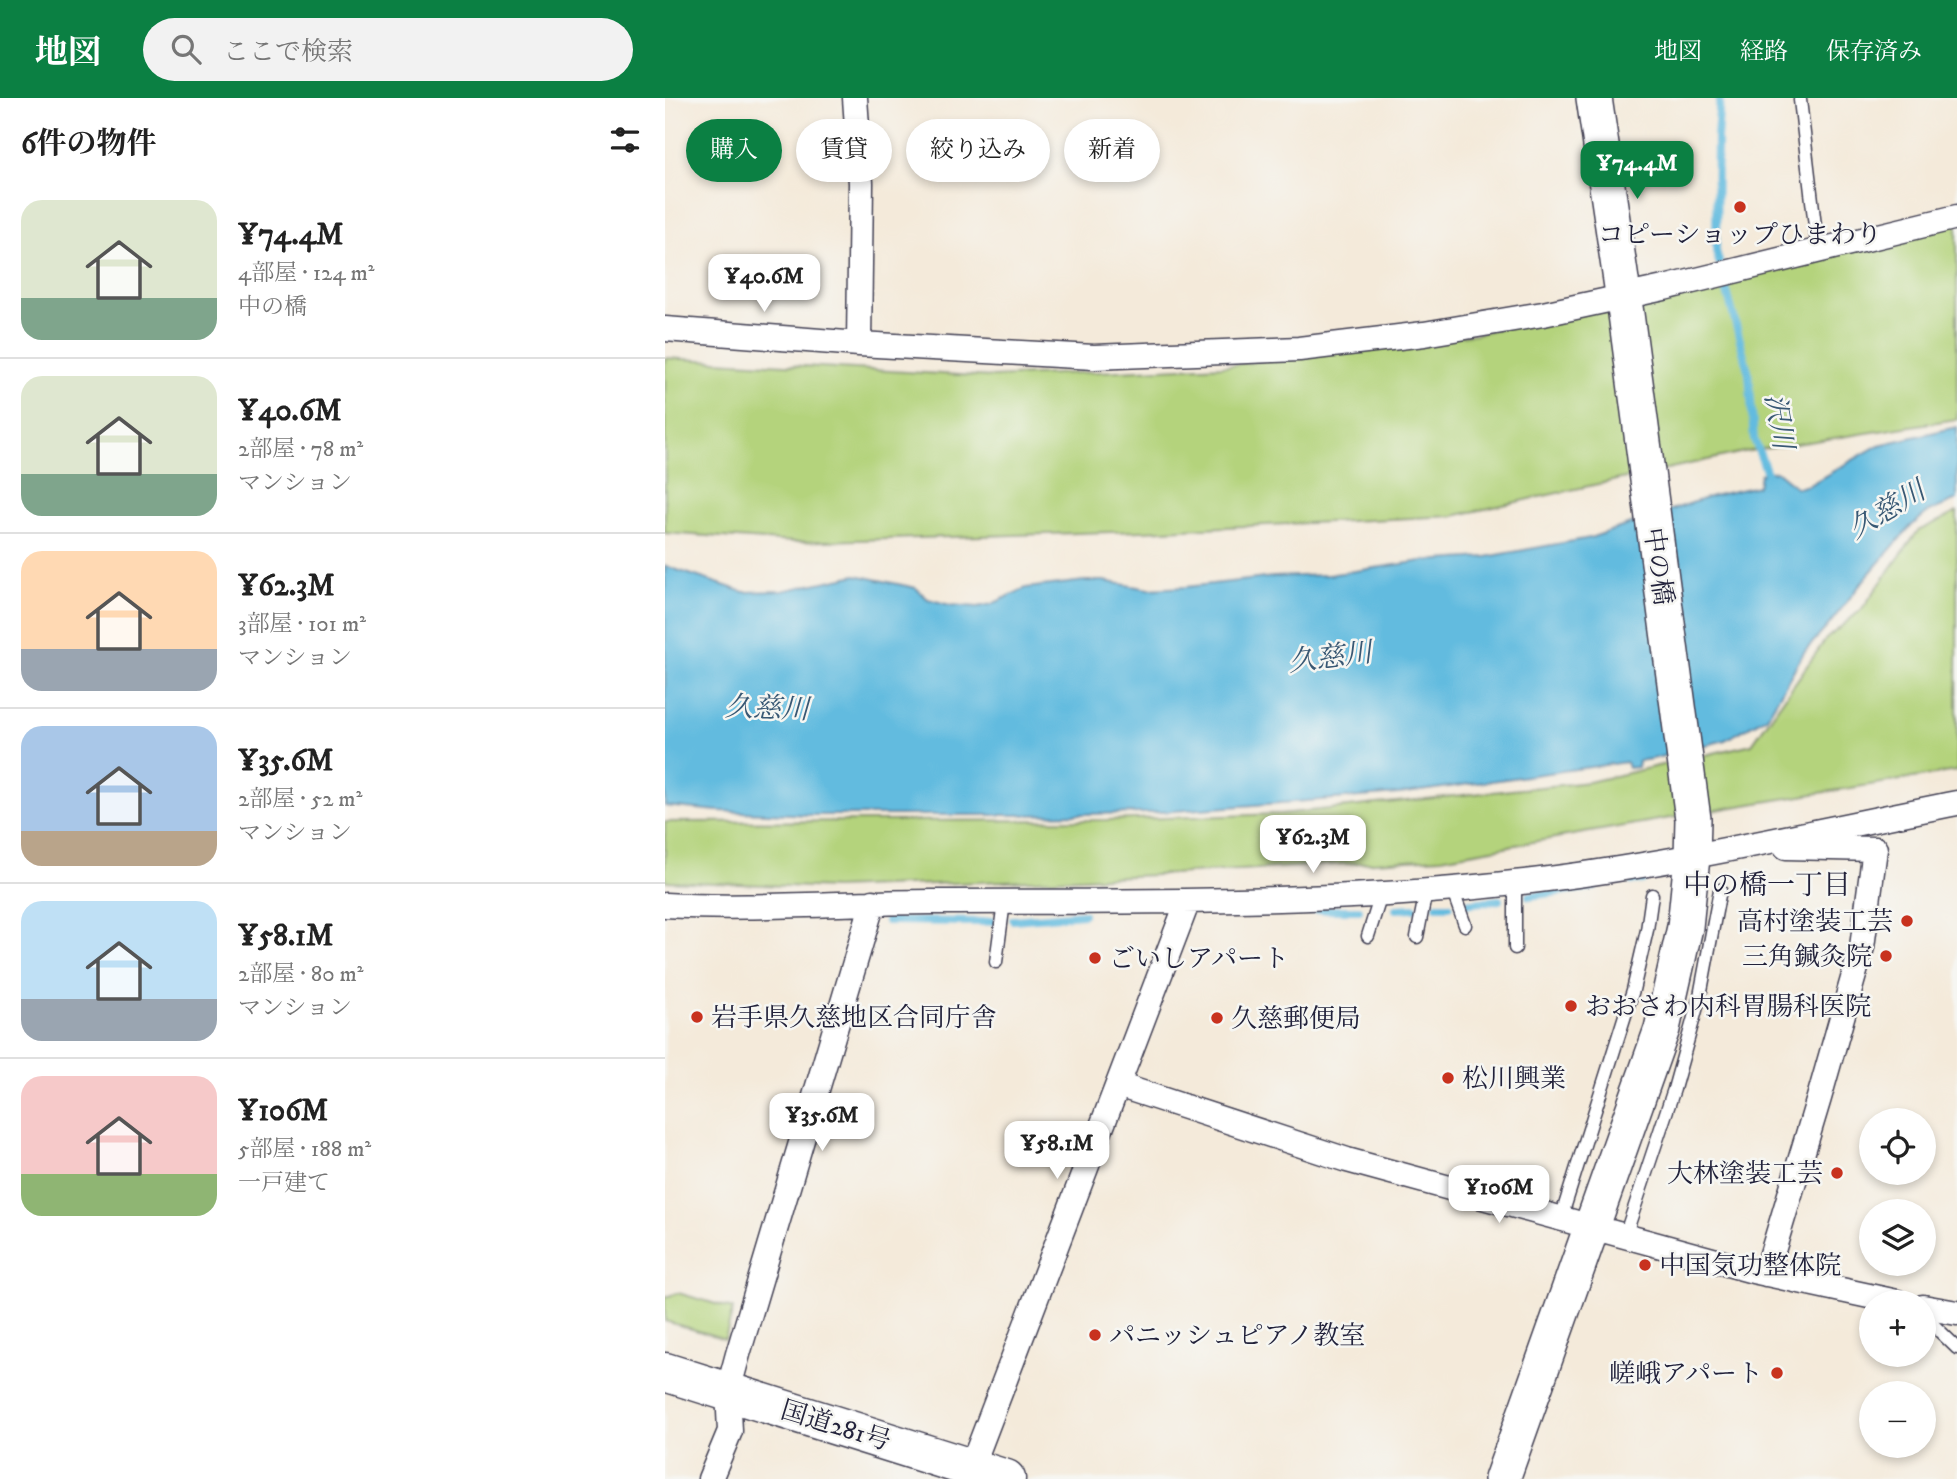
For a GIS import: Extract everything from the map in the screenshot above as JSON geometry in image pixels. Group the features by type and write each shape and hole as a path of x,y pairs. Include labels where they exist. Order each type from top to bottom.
{"highway":[{"name":"国道281号","path":"665,1372 982,1475"}],"street":[{"path":"855,98 861,183 859,344"},
{"name":"中の橋","path":"1502,1479 1662,1029 1685,927 1692,857 1693,819 1594,98"},
{"path":"665,328 859,344 1094,357 1299,349 1624,305 1818,251 1957,217"},
{"path":"665,905 716,908 873,902 1188,901 1381,895 1515,883 1692,857 1957,803"},
{"path":"1735,848 1875,849 1862,947 1766,1274"},
{"path":"982,1475 1118,1085 1188,901"},
{"path":"710,1479 730,1431 728,1391 738,1353 873,902"},
{"path":"1118,1085 1347,1160 1766,1274 1859,1294"},
{"path":"1936,1309 1957,1313"}],"lane":[{"path":"1800,100 1818,251"},
{"path":"1515,883 1515,948"},
{"path":"1452,889 1465,925"},
{"path":"1593,1227 1674,1089 1700,996 1720,890"},
{"path":"1417,937 1426,891"},
{"path":"1368,936 1381,895"},
{"path":"1593,1227 1652,895"},
{"path":"996,962 1004,902"},
{"path":"1936,1328 1957,1348"}],"green space":[{"path":"1957,223 1957,419 1744,452 1453,516 1143,531 794,542 665,533 665,358 993,377 1223,366 1475,334"},
{"path":"1957,512 1957,771 1441,858 1156,875 835,888 665,881 665,822 1107,820 1281,814 1589,782 1752,744 1826,639 1861,610 1918,531"},
{"path":"678,1293 733,1309 725,1339 665,1321 665,1297"}],"water":[{"name":"久慈川","path":"1957,427 1957,500 1928,512 1910,527 1804,652 1767,717 1725,740 1638,761 1637,767 1628,768 1626,762 1399,794 1147,813 813,815 665,806 665,566 744,592 782,591 856,575 916,588 928,599 950,605 978,607 992,604 1026,588 1085,581 1103,581 1149,589 1274,577 1328,575 1422,561 1486,557 1590,538 1712,496 1758,486 1760,474 1776,471 1797,488 1809,485 1879,445"}],"waterway":[{"name":"沢川","path":"1719,262 1716,251 1720,98"},
{"name":"沢川","path":"1725,284 1749,374 1754,439 1770,481"},
{"path":"1632,881 1642,880"},
{"path":"1529,896 1594,887"},
{"path":"1464,904 1499,900"},
{"path":"1437,906 1449,906"},
{"path":"1396,909 1414,908"},
{"path":"1299,910 1359,910"},
{"path":"1013,920 1083,914"},
{"path":"887,921 992,921"}],"place":[{"name":"コピーショップひまわり","path":"1740,207"},
{"name":"高村塗装工芸","path":"1907,921"},
{"name":"三角鍼灸院","path":"1886,956"},
{"name":"ごいしアパート","path":"1095,958"},
{"name":"おおさわ内科胃腸科医院","path":"1571,1006"},
{"name":"岩手県久慈地区合同庁舎","path":"697,1017"},
{"name":"久慈郵便局","path":"1217,1018"},
{"name":"松川興業","path":"1448,1078"},
{"name":"大林塗装工芸","path":"1837,1173"},
{"name":"中国気功整体院","path":"1645,1265"},
{"name":"パニッシュピアノ教室","path":"1095,1335"},
{"name":"嵯峨アパート","path":"1777,1373"}],"district":[{"name":"中の橋一丁目","path":"1767,884"}]}
